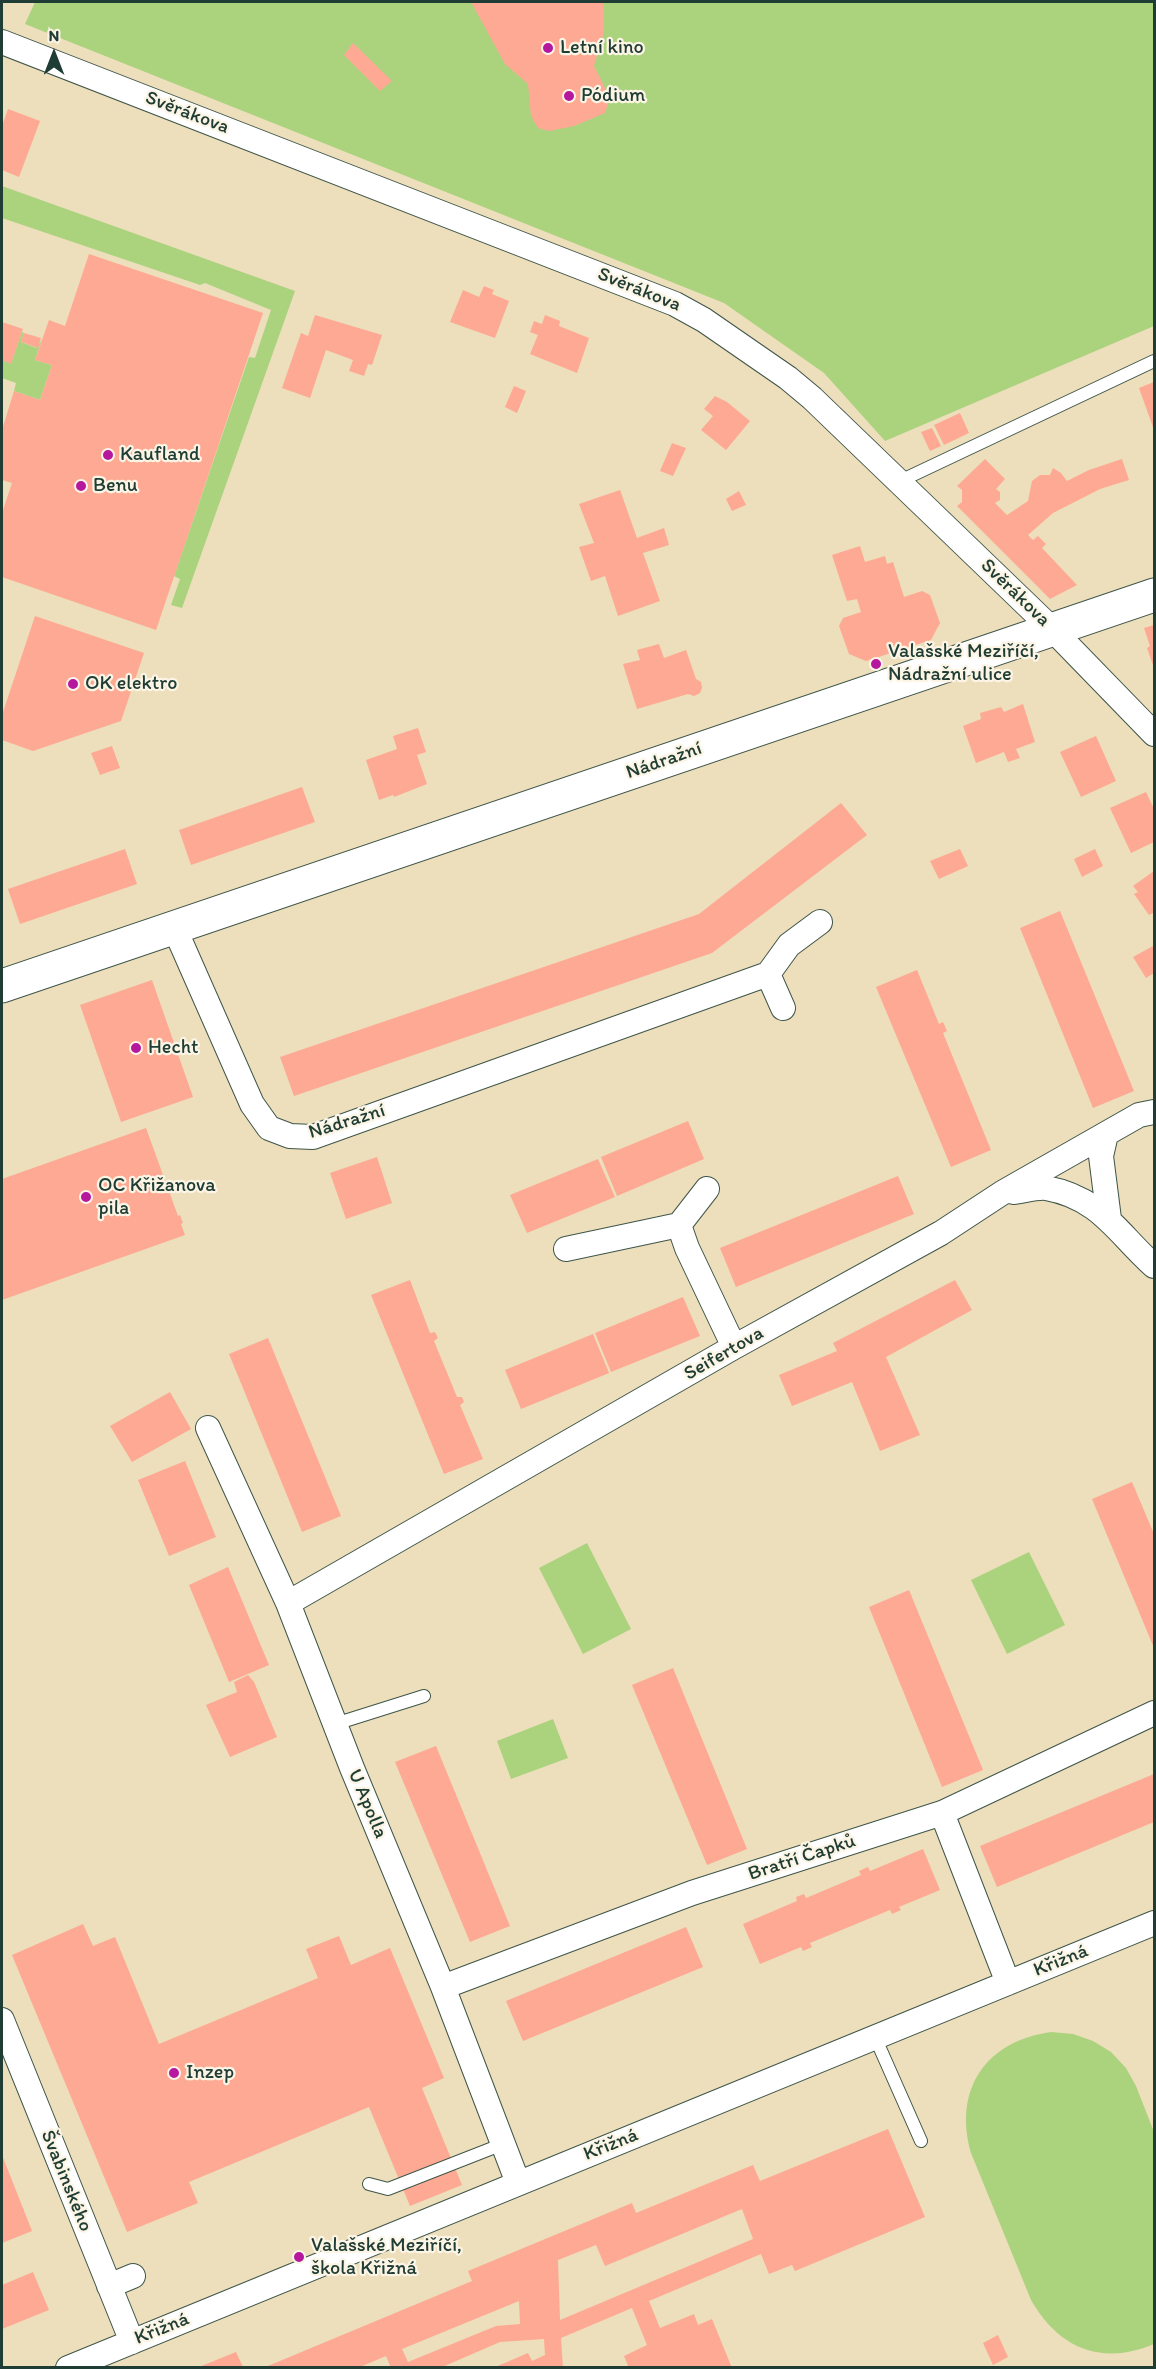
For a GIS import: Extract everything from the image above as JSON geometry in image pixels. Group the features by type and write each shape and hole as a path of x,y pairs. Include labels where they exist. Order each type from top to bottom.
{"main road":[{"name":"Nádražní","path":"2,986 1155,595"}],"street":[{"name":"Svěrákova","path":"2,42 522,243 689,311 800,387 1052,629 1155,734"},
{"path":"783,1008 768,974 789,945 820,922"},
{"name":"Nádražní","path":"174,927 252,1104 269,1128 290,1136 313,1137 768,974"},
{"path":"1002,1193 1139,1115 1155,1112"},
{"path":"1106,1134 1101,1156 1103,1187 1109,1219"},
{"name":"Seifertova","path":"288,1603 734,1347 941,1233 1002,1193 1044,1188 1085,1200 1109,1219 1155,1266"},
{"path":"566,1249 680,1225 707,1189"},
{"path":"680,1225 687,1248 734,1347"},
{"name":"U Apolla","path":"208,1428 288,1603 335,1724 443,1986 518,2183"},
{"name":"Bratří Čapků","path":"443,1986 692,1893 942,1813 1155,1713"},
{"path":"942,1813 1008,1983"},
{"name":"Křižná","path":"68,2367 1155,1923"},
{"name":"Švabinského","path":"2,2020 132,2342"},
{"path":"109,2286 133,2276"}],"lane":[{"path":"898,482 1155,361"},
{"path":"335,1724 424,1696"},
{"path":"875,2037 921,2141"},
{"path":"369,2184 388,2189 503,2144"}],"green space":[{"path":"35,2 1154,2 1154,326 885,441 824,373 724,303 25,24"},
{"path":"2,186 295,291 182,608 171,605 180,579 174,576 249,357 255,358 271,310 205,283 200,285 2,218"},
{"path":"22,332 24,333 21,342 37,348 42,339 35,360 52,365 40,400 14,391 16,383 2,378 2,360 11,363"},
{"path":"587,1543 631,1629 583,1654 539,1568"},
{"path":"1029,1552 1065,1625 1007,1654 971,1580"},
{"path":"553,1719 568,1758 511,1779 497,1741"},
{"path":"1051,2032 1073,2034 1093,2041 1111,2052 1126,2068 1136,2086 1154,2132 1154,2344 1135,2350 1100,2353 1084,2349 1055,2331 1042,2317 1031,2300 971,2153 967,2130 967,2108 971,2089 980,2072 992,2057 1009,2046 1028,2037"}],"building":[{"name":"Letní kino","path":"471,2 604,2 604,32 594,66 610,98 605,113 574,126 549,131 538,128 531,116 528,84 505,64"},
{"path":"353,43 392,81 380,91 344,55"},
{"path":"8,109 40,121 19,177 2,170 2,126"},
{"name":"Kaufland","path":"89,254 263,313 156,630 2,577 2,513 12,483 2,480 2,430 14,391 40,400 52,365 35,360 49,320 65,326"},
{"path":"484,286 494,290 492,294 509,301 495,338 450,322 463,290 479,297"},
{"path":"315,315 382,335 372,365 368,364 364,376 349,371 353,360 326,350 310,398 282,388 301,333 308,336"},
{"path":"545,315 560,321 559,326 589,338 577,373 530,354 538,335 530,332 534,321 542,324"},
{"path":"2,322 23,329 11,364 2,360"},
{"path":"24,333 41,338 38,348 21,342"},
{"path":"1154,382 1154,430 1139,388"},
{"path":"514,386 526,391 517,413 505,407"},
{"path":"715,396 727,402 750,421 726,450 701,430 713,416 704,409"},
{"path":"960,413 969,433 944,445 934,425"},
{"path":"932,428 941,446 930,451 921,432"},
{"path":"672,443 686,448 673,476 660,471"},
{"path":"985,459 1005,479 996,489 1000,492 1000,500 995,503 1007,515 1028,501 1032,481 1040,475 1050,475 1053,468 1067,481 1089,470 1122,459 1129,480 1100,489 1053,513 1028,535 1033,540 1038,536 1046,544 1042,548 1077,585 1050,599 957,506 962,502 962,490 957,486"},
{"path":"620,490 637,538 664,528 669,545 643,553 660,601 618,616 605,576 591,581 579,547 594,543 579,504"},
{"path":"739,491 746,505 732,511 726,499"},
{"path":"860,546 865,562 885,556 887,564 893,562 904,597 922,591 930,595 940,623 931,640 866,661 849,654 839,626 843,618 861,612 857,599 847,601 832,555"},
{"name":"OK elektro","path":"35,616 144,653 121,721 33,751 2,740 2,715"},
{"path":"1154,625 1154,668 1147,648 1150,646 1144,628"},
{"path":"659,644 664,658 686,650 696,679 701,682 702,688 700,693 694,696 688,694 637,709 623,664 640,660 637,650"},
{"path":"1023,704 1035,742 1016,749 1020,758 1008,762 1004,752 976,763 963,726 981,719 980,713 1001,707 1004,712"},
{"path":"418,728 426,752 417,755 427,784 394,797 393,795 379,800 366,760 397,749 393,736"},
{"path":"1096,736 1116,781 1081,797 1060,752"},
{"path":"112,746 120,768 100,775 91,753"},
{"path":"302,787 315,822 191,865 179,830"},
{"path":"1146,792 1154,809 1154,842 1131,853 1110,808"},
{"path":"841,803 867,835 712,953 294,1096 280,1057 699,914"},
{"path":"125,849 137,884 20,924 8,889"},
{"path":"960,849 968,866 939,879 930,861"},
{"path":"1095,849 1103,866 1082,877 1074,859"},
{"path":"1154,871 1154,915 1153,913 1149,915 1134,894 1138,892 1133,886"},
{"path":"1060,911 1134,1091 1093,1108 1020,928"},
{"path":"1153,946 1154,973 1146,978 1133,957"},
{"path":"917,970 939,1024 943,1022 947,1031 943,1033 991,1150 951,1167 876,987"},
{"path":"152,980 193,1097 121,1122 80,1005"},
{"path":"688,1121 704,1159 617,1196 601,1157"},
{"name":"OC Křižanova pila","path":"146,1128 178,1216 180,1215 183,1223 181,1224 185,1235 2,1300 2,1179"},
{"path":"377,1157 392,1203 346,1219 330,1173"},
{"path":"598,1159 615,1197 527,1233 510,1195"},
{"path":"898,1176 914,1214 736,1287 720,1248"},
{"path":"410,1280 430,1333 435,1332 438,1338 434,1341 457,1397 462,1397 464,1402 460,1405 483,1459 444,1474 371,1295"},
{"path":"955,1280 972,1310 886,1357 920,1435 880,1451 852,1382 792,1406 779,1375 837,1351 833,1343"},
{"path":"683,1297 700,1336 611,1372 595,1333"},
{"path":"593,1334 609,1373 521,1409 505,1370"},
{"path":"268,1338 341,1516 302,1532 229,1354"},
{"path":"170,1392 191,1429 132,1462 110,1426"},
{"path":"185,1461 216,1537 169,1556 138,1480"},
{"path":"1132,1482 1154,1534 1154,1648 1092,1499"},
{"path":"228,1567 269,1665 229,1682 189,1585"},
{"path":"909,1590 983,1770 942,1787 869,1607"},
{"path":"673,1668 747,1849 707,1865 632,1685"},
{"path":"248,1675 254,1682 277,1737 230,1757 206,1705 237,1692 234,1682"},
{"path":"436,1746 510,1926 470,1942 395,1762"},
{"path":"1154,1774 1154,1822 997,1887 980,1846"},
{"path":"923,1849 940,1890 899,1907 901,1910 892,1914 890,1910 810,1943 812,1947 803,1951 801,1947 760,1964 743,1924 797,1901 796,1897 804,1894 806,1898 861,1875 859,1871 868,1867 870,1871"},
{"path":"83,1924 93,1946 115,1937 159,2044 318,1978 306,1949 339,1936 351,1965 390,1948 444,2078 422,2088 462,2185 410,2206 369,2107 189,2182 198,2203 127,2232 12,1955"},
{"path":"686,1927 703,1967 523,2041 506,2001"},
{"path":"888,2129 925,2217 795,2271 792,2265 769,2274 761,2254 649,2301 660,2328 694,2314 698,2325 712,2319 732,2368 629,2368 624,2356 647,2345 632,2308 561,2338 563,2368 493,2368 528,2353 532,2361 545,2355 544,2339 500,2342 440,2368 391,2368 386,2356 358,2368 263,2368 472,2281 468,2271 632,2203 636,2213 753,2165 760,2181","holes":["742,2209 753,2239 560,2320 558,2260 596,2245 605,2266","519,2301 520,2324 496,2326 408,2362 402,2349"]},
{"path":"2,2155 32,2231 2,2243"},
{"path":"33,2272 49,2310 2,2329 2,2285"},
{"path":"998,2335 1008,2357 993,2365 983,2343"},
{"path":"236,2352 243,2367 199,2367"}],"place":[{"name":"Letní kino","path":"548,48"},
{"name":"Pódium","path":"569,96"},
{"name":"Kaufland","path":"108,455"},
{"name":"Benu","path":"81,486"},
{"name":"Valašské Meziříčí, Nádražní ulice","path":"876,664"},
{"name":"OK elektro","path":"73,684"},
{"name":"Hecht","path":"136,1048"},
{"name":"OC Křižanova pila","path":"86,1197"},
{"name":"Inzep","path":"174,2073"},
{"name":"Valašské Meziříčí, škola Křižná","path":"299,2257"}]}
